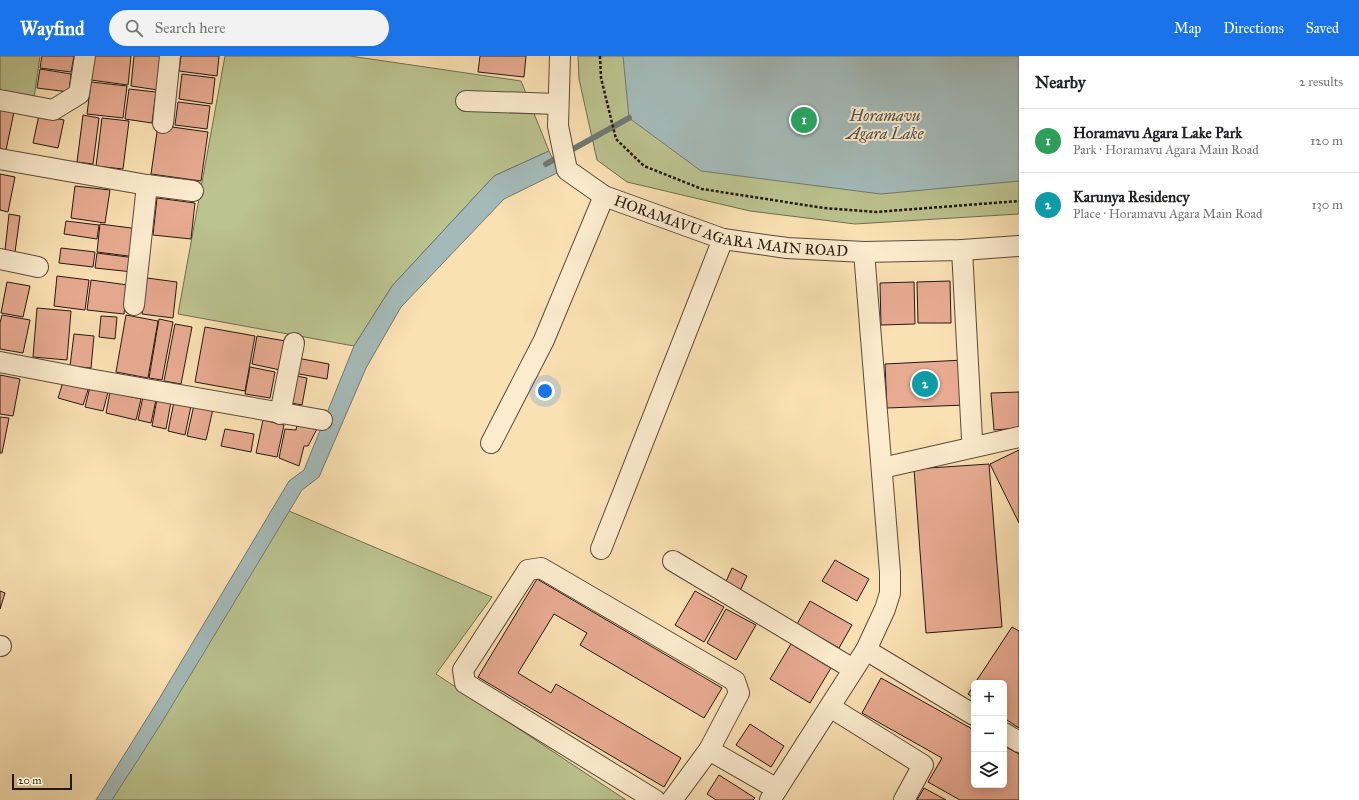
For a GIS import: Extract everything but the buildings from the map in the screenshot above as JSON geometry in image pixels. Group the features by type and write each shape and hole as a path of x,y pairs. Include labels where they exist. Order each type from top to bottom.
{"street":[{"path":"0,100 53,110 79,94 85,56"},
{"path":"163,123 170,56"},
{"name":"HORAMAVU AGARA MAIN ROAD","path":"560,56 558,126 566,161 604,196 723,238 787,248 864,252 962,250 1019,246"},
{"path":"466,101 558,104"},
{"path":"0,159 147,185 193,191"},
{"path":"134,305 147,185"},
{"path":"491,443 544,340 604,196"},
{"path":"601,549 723,238"},
{"path":"962,250 972,439"},
{"path":"708,750 774,795 866,650 885,608 890,593 890,572 864,252"},
{"path":"0,259 38,267"},
{"path":"280,414 294,343"},
{"path":"0,362 280,414 322,420"},
{"path":"882,468 1019,437"},
{"path":"673,561 853,669"},
{"path":"655,800 465,683 463,670 528,570 541,568 735,681 739,693 708,750 672,800"},
{"path":"866,650 971,713"},
{"path":"830,707 923,765 904,800"},
{"path":"1007,735 1019,742"}],"path":[{"path":"600,56 601,78 616,139 644,166 702,189 824,208 876,212 1019,201"}],"green space":[{"path":"0,56 40,56 34,98 0,93"},
{"path":"225,56 350,56 521,81 549,151 494,176 392,286 354,346 178,314"},
{"name":"Horamavu Agara Lake","path":"578,56 1019,56 1019,214 855,224 750,211 627,182 597,160 579,79"},
{"path":"289,511 492,597 436,674 626,800 111,800"}],"water":[{"name":"Horamavu Agara Lake","path":"623,56 1019,56 1019,181 881,194 701,171 629,118"},
{"path":"549,151 559,172 504,199 401,307 366,368 319,477 302,490 159,727 112,800 96,800 159,699 289,481 304,470 354,346 392,286 494,176"}],"waterway":[{"path":"546,164 629,118"}],"place":[{"name":"Horamavu Agara Lake Park","path":"804,120"},
{"name":"Karunya Residency","path":"925,384"}]}
